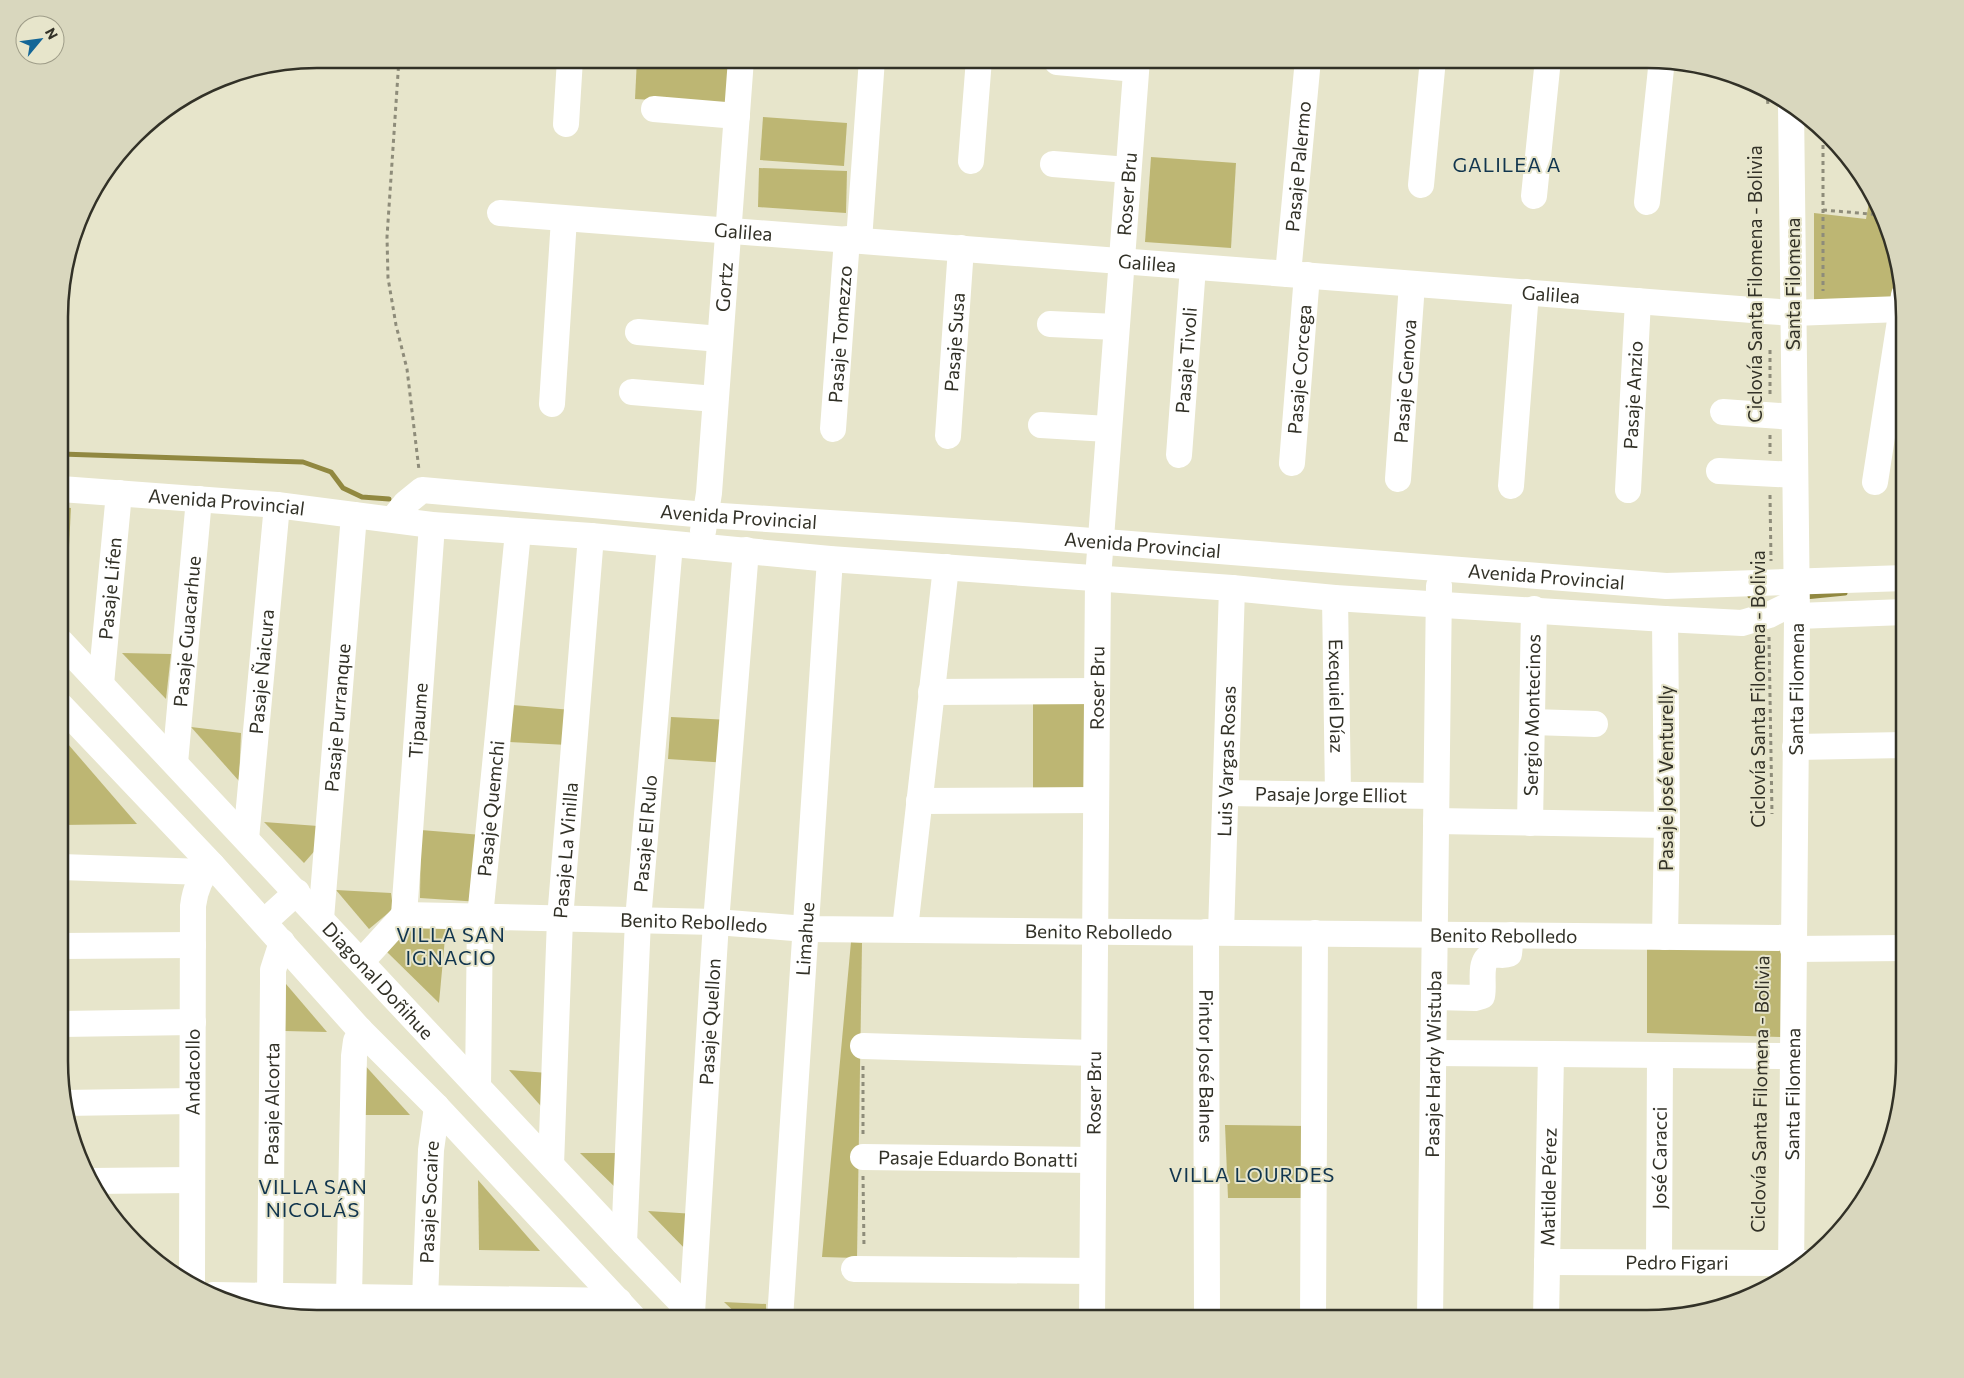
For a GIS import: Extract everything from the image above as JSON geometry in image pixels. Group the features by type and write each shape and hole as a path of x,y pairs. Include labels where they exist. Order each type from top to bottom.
{"street":[{"path":"566,124 569,68"},
{"name":"Gortz","path":"700,546 706,515 740,68"},
{"name":"Pasaje Tomezzo","path":"833,429 871,68"},
{"path":"971,161 978,68"},
{"name":"Roser Bru","path":"1092,1310 1098,578 1136,68"},
{"name":"Pasaje Palermo","path":"1298,275 1308,68"},
{"path":"1421,185 1432,68"},
{"path":"1534,196 1547,68"},
{"path":"1647,202 1661,68"},
{"name":"Santa Filomena","path":"1780,108 1782,475 1790,595 1795,747 1792,1056 1796,1261"},
{"path":"654,109 737,116"},
{"path":"1052,164 1128,170"},
{"name":"Galilea","path":"500,213 1782,312 1823,312 1896,303"},
{"path":"552,404 564,219"},
{"name":"Pasaje Susa","path":"948,436 961,248"},
{"name":"Pasaje Tivoli","path":"1179,455 1193,267"},
{"name":"Pasaje Corcega","path":"1292,463 1298,275"},
{"name":"Pasaje Genova","path":"1398,479 1412,284"},
{"path":"1511,486 1526,292"},
{"name":"Pasaje Anzio","path":"1628,490 1638,301"},
{"path":"1050,324 1116,327"},
{"path":"638,332 720,339"},
{"path":"1875,482 1896,347"},
{"path":"632,392 715,399"},
{"path":"1723,412 1782,416"},
{"path":"1041,425 1108,429"},
{"path":"1719,471 1782,475"},
{"name":"Avenida Provincial","path":"68,489 277,505 432,525 591,536 830,559 1232,588 1335,598 1665,619 1742,623 1769,615 1790,595"},
{"name":"Avenida Provincial","path":"422,490 706,515 1100,541 1790,595 1896,579"},
{"path":"393,519 406,503 422,490"},
{"name":"Pasaje Lifen","path":"102,684 119,493"},
{"name":"Pasaje Guacarhue","path":"175,762 199,499"},
{"name":"Pasaje Ñaicura","path":"246,838 277,505"},
{"name":"Pasaje Purranque","path":"321,919 354,516"},
{"name":"Tipaume","path":"404,916 432,525"},
{"name":"Pasaje Quemchi","path":"478,1087 480,917 518,532"},
{"name":"Pasaje La Vinilla","path":"551,1165 560,918 591,536"},
{"name":"Pasaje El Rulo","path":"624,1243 638,920 670,544"},
{"name":"Pasaje Quellon","path":"695,1310 716,922 746,550"},
{"name":"Limahue","path":"781,1310 830,559"},
{"path":"905,929 946,567"},
{"name":"Pasaje Hardy Wistuba","path":"1430,1310 1439,568"},
{"name":"Luis Vargas Rosas","path":"1214,932 1226,793 1232,588"},
{"path":"1790,595 1896,611"},
{"name":"Exequiel Díaz","path":"1335,598 1338,794"},
{"name":"Sergio Montecinos","path":"1530,822 1534,610"},
{"name":"Pasaje José Venturelly","path":"1665,619 1667,825 1665,937"},
{"name":"Diagonal Doñihue","path":"68,649 624,1243 689,1310"},
{"path":"932,692 1097,692"},
{"path":"68,714 208,868 264,922 360,1030 437,1107 627,1310"},
{"path":"1532,722 1595,724"},
{"path":"1795,747 1896,746"},
{"name":"Pasaje Jorge Elliot","path":"1226,793 1338,794 1530,822 1667,825"},
{"path":"919,801 1096,800"},
{"path":"68,866 208,868"},
{"name":"Andacollo","path":"192,1277 193,945 195,896 208,868"},
{"path":"264,922 297,892"},
{"path":"361,962 404,916"},
{"name":"Benito Rebolledo","path":"404,916 716,922 806,929 1665,937 1896,948"},
{"name":"Pintor José Balnes","path":"1207,1310 1214,932"},
{"path":"1313,1310 1315,933"},
{"path":"1434,997 1475,998 1482,996 1484,963 1487,958 1494,955 1509,954 1511,935"},
{"name":"Pasaje Alcorta","path":"270,1296 273,970 282,942"},
{"path":"68,946 193,945"},
{"path":"68,1024 192,1022"},
{"path":"349,1296 354,1056 360,1030"},
{"path":"863,1046 1094,1053"},
{"path":"1434,1053 1792,1056"},
{"name":"Matilde Pérez","path":"1546,1310 1551,1054"},
{"name":"José Caracci","path":"1659,1262 1660,1055"},
{"path":"71,1103 192,1102"},
{"name":"Pasaje Socaire","path":"425,1298 431,1150 437,1107"},
{"name":"Pasaje Eduardo Bonatti","path":"863,1157 1093,1160"},
{"path":"98,1181 192,1180"},
{"name":"Pedro Figari","path":"1547,1262 1659,1262 1790,1266"},
{"path":"854,1269 1092,1271"},
{"path":"231,1295 425,1298 627,1310"}],"path":[{"path":"398,68 387,237 388,278 396,325 407,369 422,490"},
{"path":"1823,139 1823,312"},
{"path":"1823,210 1875,214"},
{"name":"Ciclovía Santa Filomena - Bolivia","path":"1782,312 1782,475 1790,595"},
{"name":"Ciclovía Santa Filomena - Bolivia","path":"1769,615 1772,822"}],"shaded area":[{"path":"637,68 729,68 727,104 635,99"},
{"path":"763,117 847,123 844,166 760,160"},
{"path":"1151,157 1236,163 1231,248 1145,242"},
{"path":"759,168 847,171 846,213 758,207"},
{"path":"1869,202 1878,221 1892,268 1895,291 1893,303 1814,306 1814,213 1866,219"},
{"path":"68,508 71,508 68,566"},
{"path":"122,653 171,654 166,699"},
{"path":"1088,698 1090,793 1033,792 1033,700"},
{"path":"513,705 572,710 568,745 509,742"},
{"path":"671,717 730,720 728,763 668,759"},
{"path":"191,727 241,733 239,781"},
{"path":"68,744 137,824 68,825"},
{"path":"264,822 318,826 318,847 304,863"},
{"path":"421,830 482,835 480,902 420,898"},
{"path":"336,890 391,893 393,909 369,929"},
{"path":"413,921 446,927 439,1003 387,952"},
{"path":"851,942 862,943 857,1258 822,1257"},
{"path":"1647,946 1785,948 1782,1037 1647,1033"},
{"path":"286,984 327,1032 285,1031"},
{"path":"362,1062 410,1115 365,1115"},
{"path":"509,1070 548,1073 547,1113"},
{"path":"1225,1125 1307,1126 1306,1198 1228,1198"},
{"path":"580,1153 620,1153 619,1191"},
{"path":"478,1180 540,1251 479,1250"},
{"path":"648,1211 695,1214 694,1258"},
{"path":"724,1302 766,1304 766,1310 732,1310"}],"waterway":[{"path":"68,454 303,462 331,472 343,488 362,497 389,499"},
{"path":"1805,597 1845,593"},
{"path":"1750,596 1761,597"}],"district":[{"name":"GALILEA A","path":"1507,165"},
{"name":"VILLA SAN IGNACIO","path":"451,946"},
{"name":"VILLA LOURDES","path":"1252,1175"},
{"name":"VILLA SAN NICOLÁS","path":"313,1198"}]}
